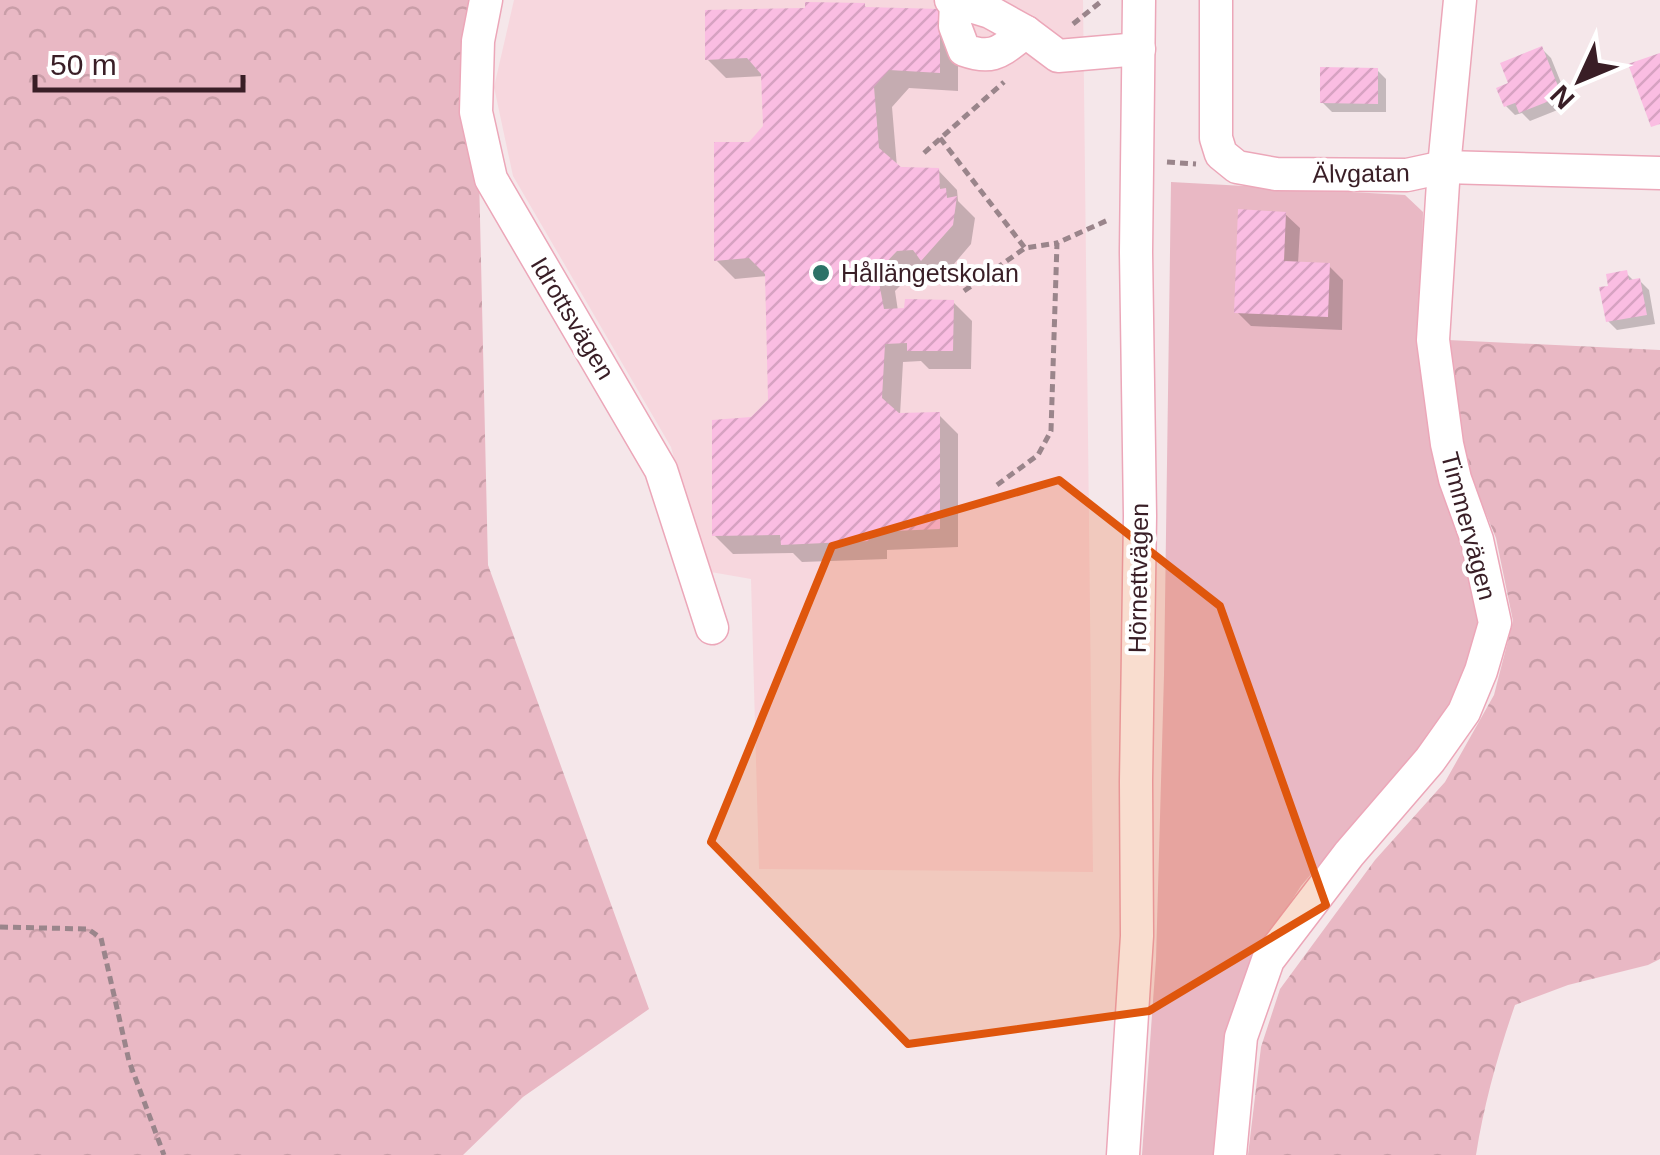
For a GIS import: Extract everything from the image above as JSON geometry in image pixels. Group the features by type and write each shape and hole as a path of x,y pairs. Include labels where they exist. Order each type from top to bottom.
{"street":[{"name":"Idrottsvägen","path":"486,0 478,40 476,112 490,179 662,470 712,628"},
{"name":"Hörnettvägen","path":"1123,1155 1137,936 1139,0"},
{"path":"1216,0 1216,138 1220,154 1238,167"},
{"name":"Timmervägen","path":"1230,1155 1241,1036 1268,960 1349,854 1430,760 1464,712 1494,623 1477,540 1446,444 1433,340 1460,0"},
{"path":"954,1 990,12 1058,56 1139,49"},
{"name":"Älvgatan","path":"1238,167 1276,174 1407,176 1444,167 1660,174"}],"path":[{"path":"924,153 940,138 1025,248"},
{"path":"1138,160 1238,167"},
{"path":"964,292 1025,248 1057,243 1114,217"},
{"path":"997,484 1038,455 1050,431 1057,243"},
{"path":"0,926 88,929 101,938 129,1061 164,1155"}],"highlighted area":[{"path":"1059,480 1220,606 1326,905 1149,1011 908,1044 711,842 832,546"}],"shaded area":[{"path":"514,0 1083,0 1093,872 759,869 751,579 705,571 671,447 513,176 494,87"}],"green space":[{"path":"0,0 475,0 488,565 649,1009 523,1097 463,1155 0,1155"},
{"path":"1171,182 1405,195 1423,212 1421,318 1462,538 1483,622 1459,693 1425,740 1301,886 1257,954 1233,1011 1225,1046 1218,1155 1142,1155 1156,959"},
{"path":"1448,340 1660,350 1660,959 1568,985 1515,1005 1492,1079 1476,1155 1248,1155 1261,1047 1280,989 1375,860 1445,782 1494,695 1513,621 1496,538 1469,473 1454,402"}],"building":[{"name":"Hållängetskolan","path":"805,2 940,9 940,73 889,70 874,87 879,148 901,167 939,168 940,189 946,188 947,198 957,196 953,225 921,261 913,250 897,251 877,272 884,309 904,308 905,299 954,300 953,351 907,351 907,343 885,344 882,398 899,413 940,412 940,529 869,532 869,541 781,545 780,535 712,536 712,420 751,417 768,400 765,274 749,258 714,261 714,142 749,142 763,126 761,74 747,58 705,60 705,10 805,8"},
{"path":"1542,46 1562,96 1519,113 1515,103 1504,107 1496,88 1508,83 1500,63"},
{"path":"1660,53 1660,124 1651,127 1628,64"},
{"path":"1320,67 1378,68 1378,104 1320,103"},
{"path":"1238,209 1286,212 1284,261 1330,263 1328,317 1234,313"},
{"path":"1627,270 1629,280 1640,278 1647,315 1606,322 1599,287 1608,286 1606,274"}],"place":[{"name":"Hållängetskolan","path":"821,273"}]}
